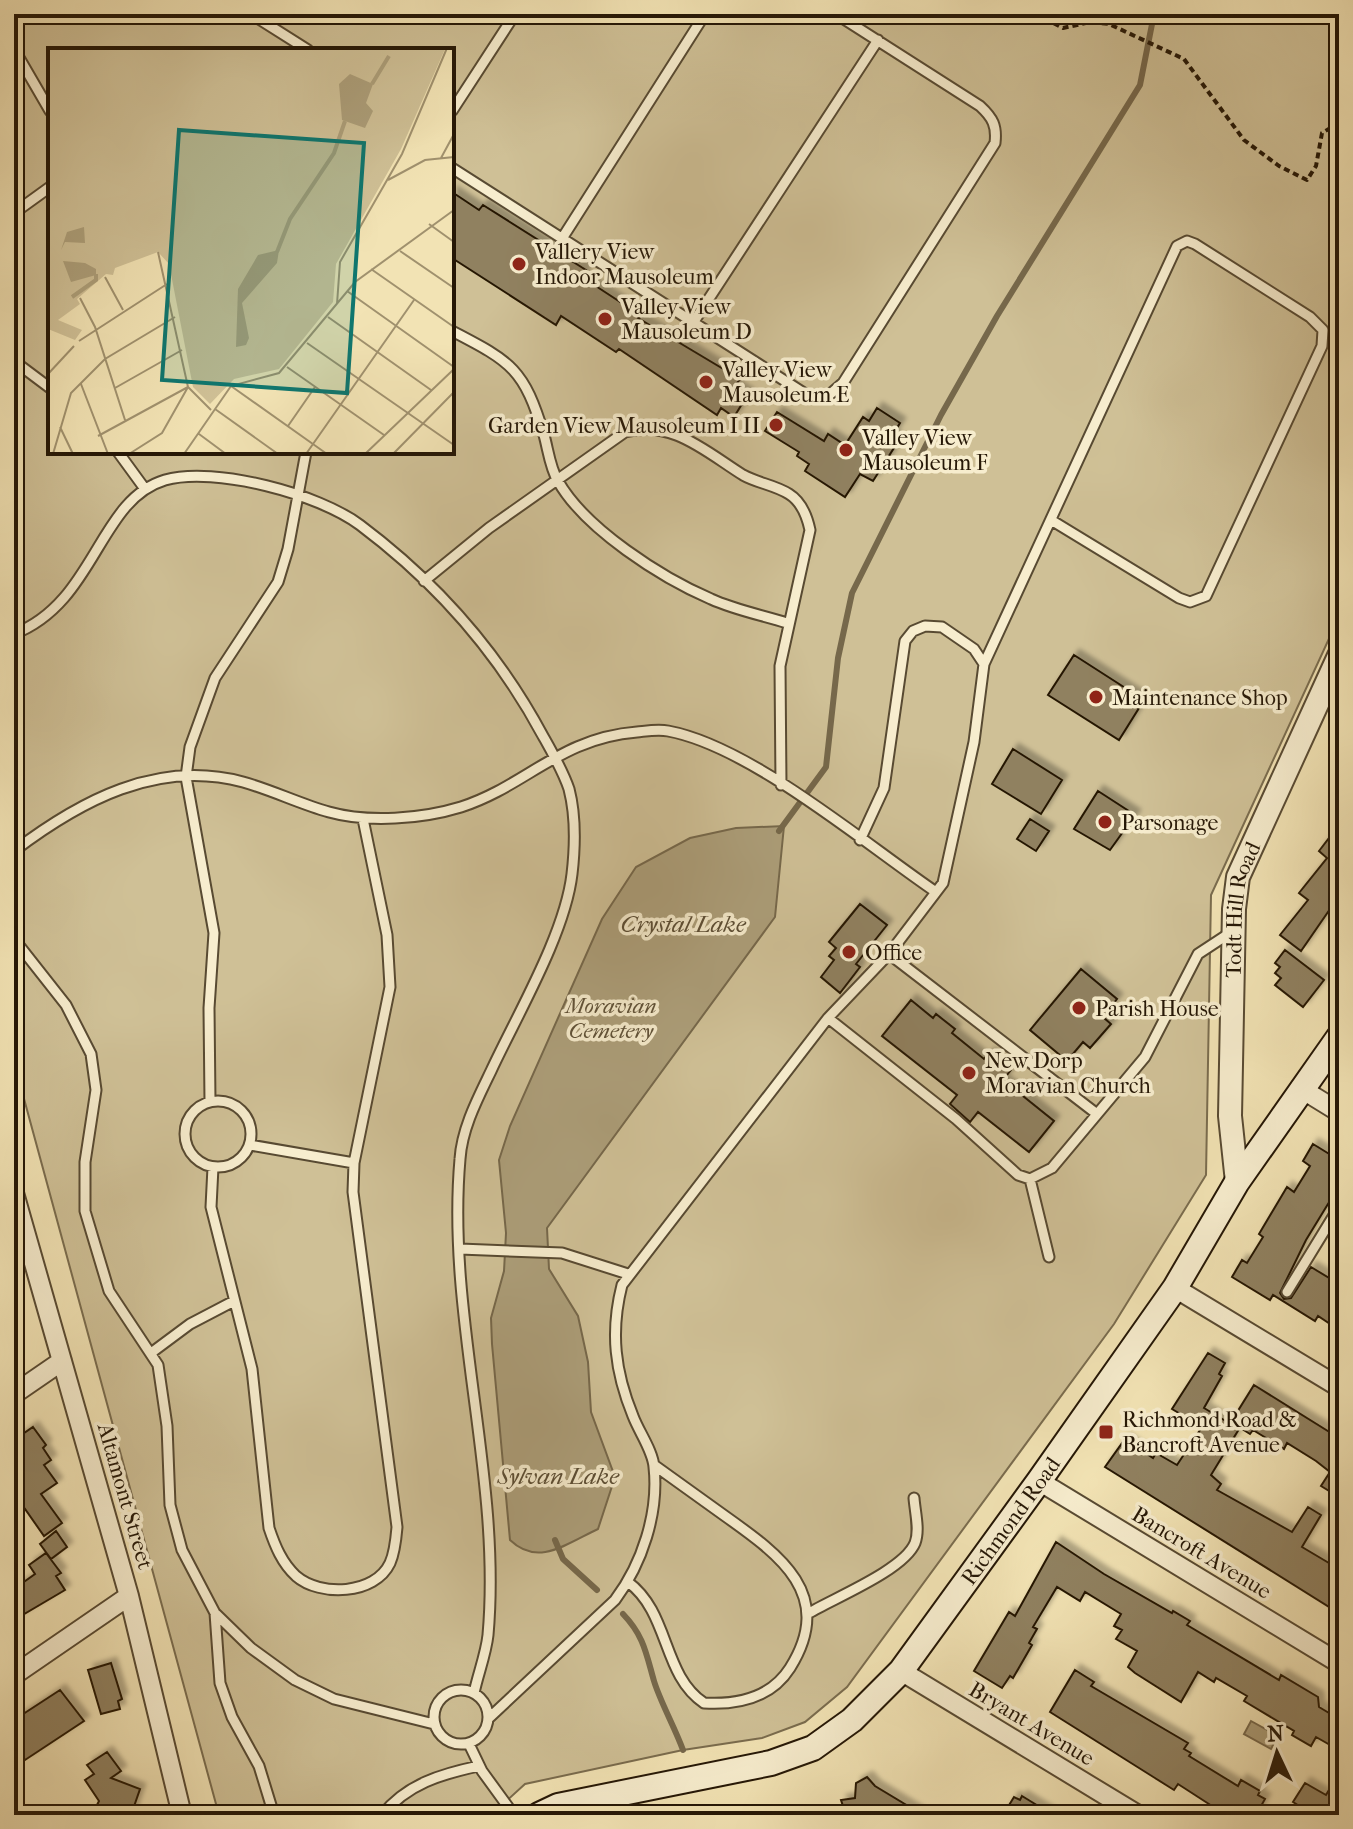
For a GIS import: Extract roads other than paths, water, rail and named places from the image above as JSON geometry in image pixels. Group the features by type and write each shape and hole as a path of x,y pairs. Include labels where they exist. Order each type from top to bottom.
{"main road":[{"name":"Richmond Road","path":"539,1815 558,1806 771,1763 813,1748 852,1720 901,1671 1039,1481 1175,1288 1237,1182 1300,1088 1339,1037"}],"street":[{"name":"Todt Hill Road","path":"1237,1182 1230,1116 1233,931 1238,877 1247,849 1339,656"},
{"path":"1300,1088 1339,1112"},
{"name":"Altamont Street","path":"14,1193 129,1596 182,1815"},
{"path":"1175,1288 1339,1387"},
{"path":"14,1394 62,1361"},
{"name":"Bancroft Avenue","path":"1039,1481 1339,1663"},
{"path":"14,1675 129,1596"},
{"name":"Bryant Avenue","path":"901,1671 1117,1810 1138,1815"}],"lane":[{"path":"251,14 305,48"},
{"path":"454,108 515,14"},
{"path":"563,237 705,14"},
{"path":"454,169 807,395 828,396 843,383 995,143 996,134 995,124 980,106 836,14"},
{"path":"693,323 878,40"},
{"path":"14,49 48,108"},
{"path":"14,213 48,188"},
{"path":"14,939 66,1005 91,1054 96,1090 85,1162 85,1211 109,1291 151,1353 161,1378 170,1505 182,1550 215,1613 251,1648 295,1680 334,1699 434,1724 442,1737 451,1743 469,1744 483,1734 489,1718 606,1610 628,1582 646,1538 654,1465 632,1415 618,1371 614,1344 614,1316 628,1274 828,1018 889,954 943,883 964,799 984,664 1173,251 1182,242 1195,244 1310,317 1323,330 1322,346 1206,596 1190,602 1179,598 1051,520"},
{"path":"454,332 499,355 530,390 557,481 592,520 658,572 712,600 787,623"},
{"path":"14,361 48,386"},
{"path":"424,581 625,432 642,427 678,434 744,476 788,494 807,515 810,530 808,549 787,623 780,666 781,785"},
{"path":"119,454 145,489"},
{"path":"210,1101 209,1008 214,933 186,777 190,747 215,678 278,582 306,454"},
{"path":"14,634 47,617 73,591 119,515 145,489 175,478 208,476 265,485 356,522 424,581 487,645 525,702 568,788 573,815 572,876 560,920 467,1126 459,1166 460,1249 470,1379 484,1479 489,1567 488,1638 474,1693"},
{"path":"860,840 884,788 905,641 913,631 925,626 942,627 974,649 984,664"},
{"path":"14,851 79,805 131,785 186,777 242,782 329,813 363,819 461,807 554,756 619,733 663,730 706,740 781,785 936,892"},
{"path":"213,1167 211,1207 252,1369 269,1528 275,1546 286,1566 313,1587 345,1589 371,1583 389,1565 397,1527 353,1192 354,1163 390,987 387,935 363,819"},
{"path":"828,1018 956,1119 1018,1175 1030,1179 1052,1168 1145,1057 1198,954 1233,931"},
{"path":"889,954 1097,1114"},
{"path":"210,1101 230,1103 239,1108 250,1125 250,1145 239,1160 213,1167 192,1156 184,1135 191,1113 210,1101"},
{"path":"250,1145 354,1163"},
{"path":"1030,1179 1049,1257"},
{"path":"1287,1292 1339,1207"},
{"path":"460,1249 548,1251 628,1274"},
{"path":"151,1353 190,1324 234,1301"},
{"path":"628,1582 661,1623 683,1683 704,1703 748,1701 771,1689 789,1670 800,1650 809,1613 800,1583 788,1566 750,1534 654,1465"},
{"path":"809,1613 864,1583 911,1550 916,1540 914,1498"},
{"path":"215,1613 220,1683 232,1717 259,1766 274,1815"},
{"path":"434,1724 441,1699 456,1690 474,1693 485,1703 489,1718"},
{"path":"469,1744 479,1766 514,1815"},
{"path":"382,1815 407,1790 432,1778 479,1766"}],"water":[{"name":"Crystal Lake","path":"784,826 775,917 547,1228 549,1269 578,1316 588,1362 591,1412 615,1477 598,1529 552,1550 531,1552 510,1540 492,1344 491,1318 504,1271 506,1233 499,1160 510,1126 602,919 636,867 690,838 736,828"},
{"path":"1251,1721 1278,1736 1271,1749 1244,1734"}],"waterway":[{"path":"779,831 826,767 838,658 852,593 941,415 997,316 1140,85 1154,14"},
{"path":"555,1540 563,1559 597,1590"},
{"path":"623,1614 643,1645 657,1689 683,1750"}],"place":[{"name":"Vallery View Indoor Mausoleum","path":"519,264"},
{"name":"Valley View Mausoleum D","path":"605,319"},
{"name":"Valley View Mausoleum E","path":"706,382"},
{"name":"Garden View Mausoleum I II","path":"776,425"},
{"name":"Valley View Mausoleum F","path":"846,450"},
{"name":"Maintenance Shop","path":"1096,697"},
{"name":"Parsonage","path":"1105,822"},
{"name":"Office","path":"849,952"},
{"name":"Parish House","path":"1079,1008"},
{"name":"New Dorp Moravian Church","path":"969,1073"},
{"name":"Richmond Road & Bancroft Avenue","path":"1106,1432"}],"park label":[{"name":"Moravian Cemetery","path":"611,1018"}],"water label":[{"name":"Sylvan Lake","path":"558,1476"}]}
